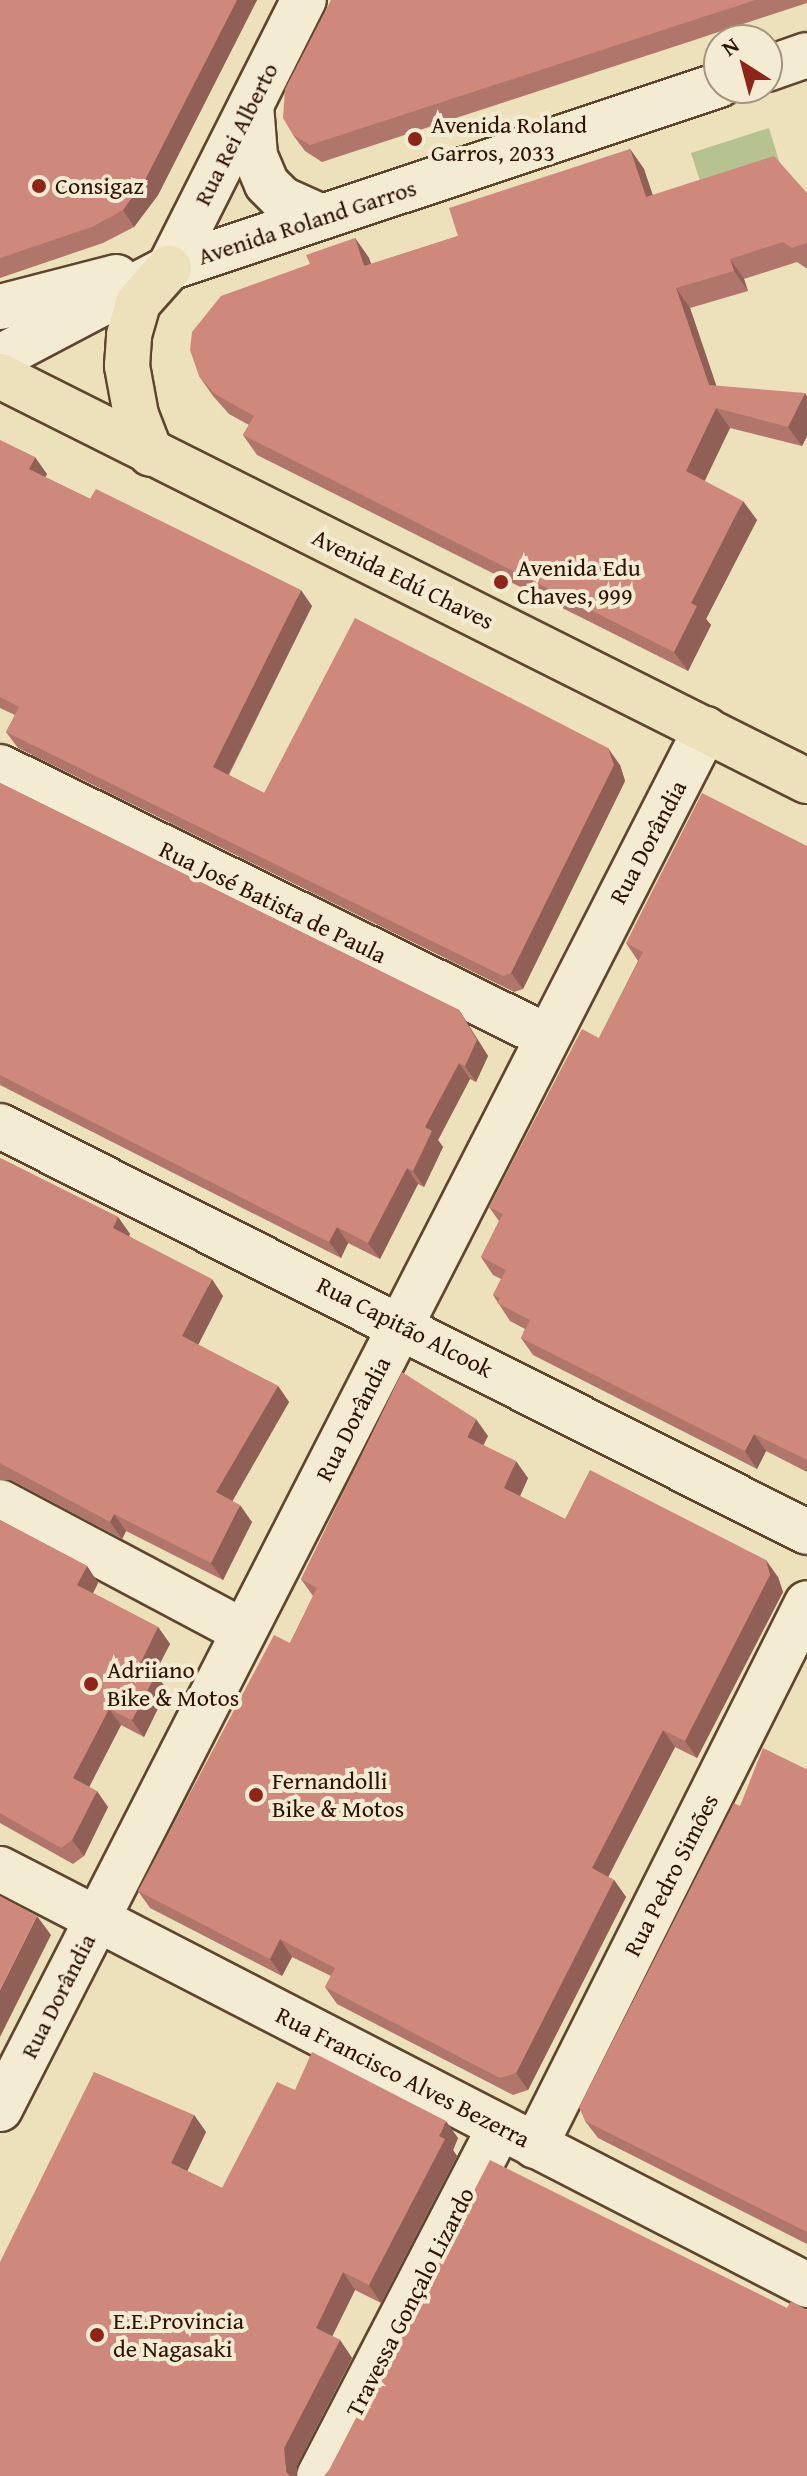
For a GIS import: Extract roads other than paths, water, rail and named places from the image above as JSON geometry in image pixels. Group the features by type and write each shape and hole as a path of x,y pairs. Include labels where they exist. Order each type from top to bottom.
{"main road":[{"path":"151,454 136,415 127,366 129,335 138,303 169,268"},
{"name":"Avenida Edú Chaves","path":"0,376 807,781"}],"street":[{"name":"Rua Rei Alberto","path":"169,268 304,0"},
{"path":"783,63 807,55"},
{"name":"Avenida Roland Garros","path":"0,307 169,268 703,90"},
{"path":"251,105 255,156 267,184 282,199 322,217"},
{"name":"Avenida Roland Garros","path":"0,357 169,268"},
{"name":"Rua Dorândia","path":"0,2109 546,1036 706,729"},
{"name":"Rua José Batista de Paula","path":"0,767 546,1036"},
{"name":"Rua Capitão Alcook","path":"0,1126 401,1324 807,1532"},
{"path":"0,1502 244,1632"},
{"name":"Rua Pedro Simões","path":"518,2137 807,1603"},
{"name":"Rua Francisco Alves Bezerra","path":"0,1869 807,2285"},
{"name":"Travessa Gonçalo Lizardo","path":"319,2476 518,2137"}],"place":[{"name":"Avenida Roland Garros, 2033","path":"415,139"},
{"name":"Consigaz","path":"39,186"},
{"name":"Avenida Edu Chaves, 999","path":"501,582"},
{"name":"Adriiano Bike & Motos","path":"91,1684"},
{"name":"Fernandolli Bike & Motos","path":"256,1795"},
{"name":"E.E.Provincia de Nagasaki","path":"97,2335"}]}
